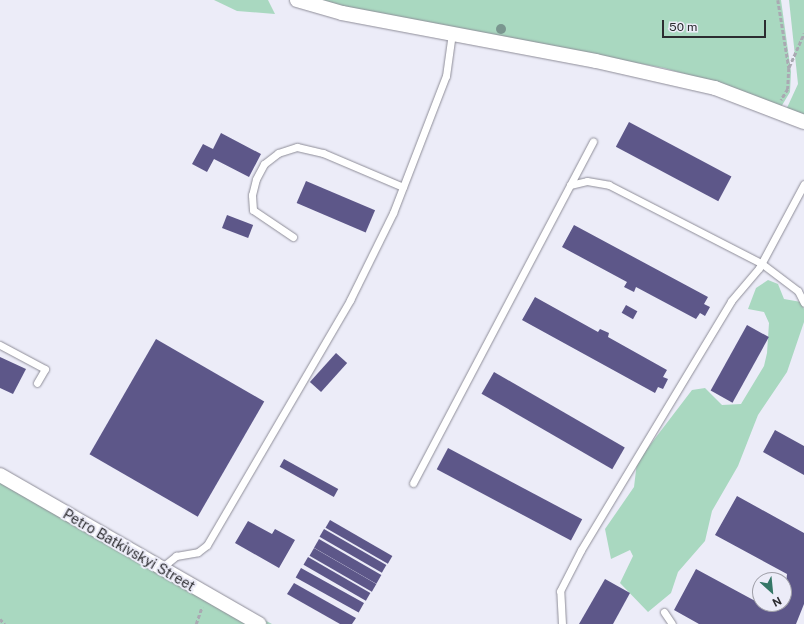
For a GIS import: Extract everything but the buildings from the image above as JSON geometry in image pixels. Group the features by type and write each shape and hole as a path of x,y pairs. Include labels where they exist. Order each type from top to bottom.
{"street":[{"path":"297,0 342,13 452,33 715,88 773,112 804,122"},
{"name":"Petro Batkivskyi Street","path":"0,475 160,569 259,624"}],"lane":[{"path":"160,569 176,556 198,552 207,545 350,300 403,187 446,76 452,33"},
{"path":"413,483 593,142"},
{"path":"293,237 253,210 252,195 256,179 264,164 278,153 297,147 323,153 403,187"},
{"path":"570,185 587,181 609,185 761,263 798,291 804,303"},
{"path":"562,624 560,591 582,550 730,301 761,263 804,184"},
{"path":"0,344 45,369 38,383"},
{"path":"664,612 672,624"}],"path":[{"path":"773,112 788,89 789,68 778,0"},
{"path":"789,68 804,33"},
{"path":"196,624 207,596"},
{"path":"0,619 5,624"}],"green space":[{"path":"214,0 268,0 275,14 237,11"},
{"path":"311,0 781,0 791,72 790,92 781,107 733,88 664,68 388,18"},
{"path":"789,0 804,0 804,119 786,110 798,84"},
{"path":"768,280 778,284 784,299 801,302 804,309 804,322 787,372 758,415 738,466 712,511 705,541 678,572 671,593 648,612 620,583 633,556 630,550 611,559 605,529 634,487 637,462 692,390 705,388 722,405 741,404 764,366 767,353 769,323 764,312 748,309 756,288"},
{"path":"0,482 272,624 0,624"}]}
